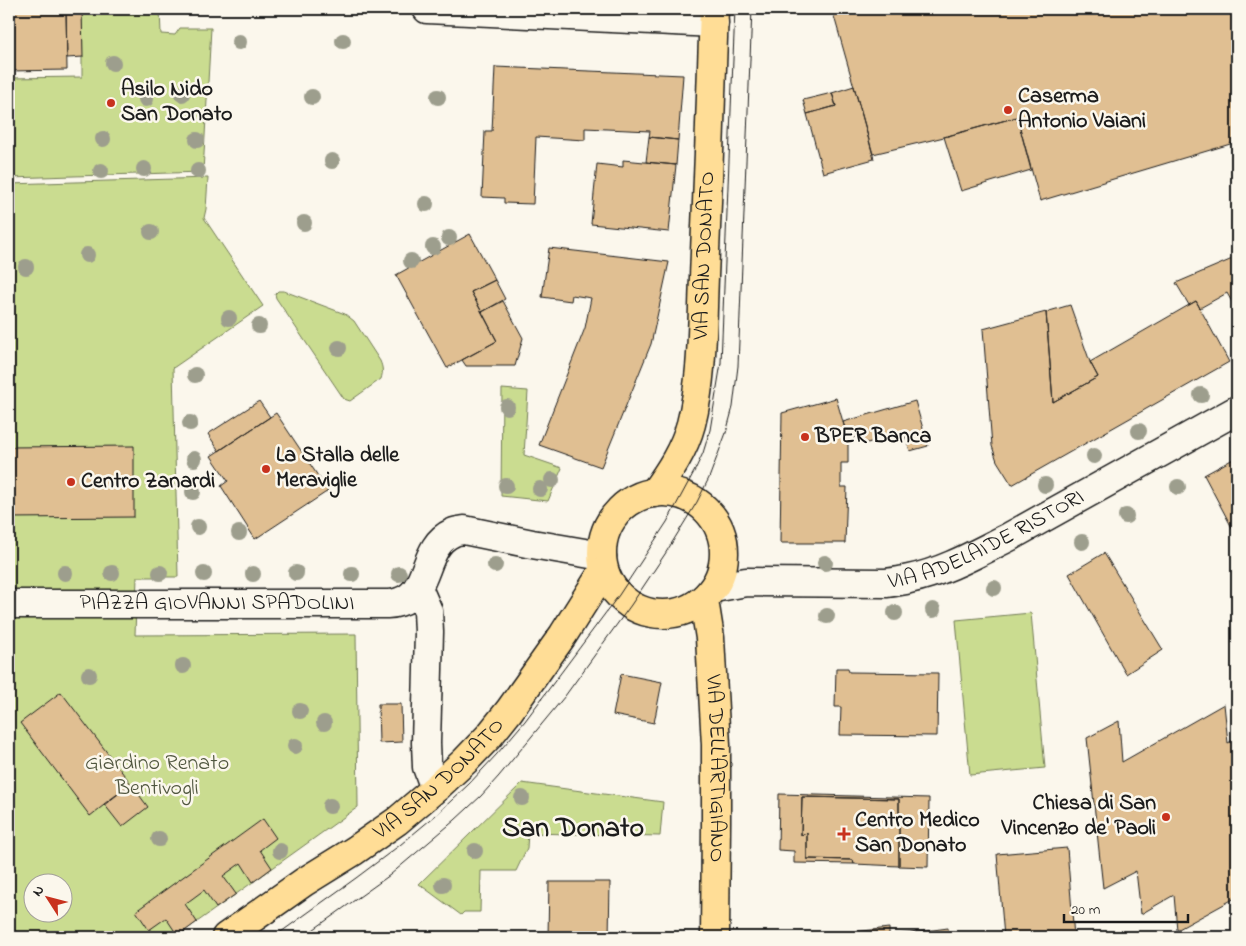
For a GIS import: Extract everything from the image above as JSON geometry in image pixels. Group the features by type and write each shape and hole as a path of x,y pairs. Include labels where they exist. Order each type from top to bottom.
{"main road":[{"name":"VIA SAN DONATO","path":"654,493 678,456 691,425 696,399 706,233 714,16"},
{"path":"654,493 676,493 690,498 704,507 721,532 725,550 722,572 709,594 692,608 674,614 657,614 640,610 625,602 613,588 603,563 604,540 609,526 617,513 629,503 644,495 654,493"},
{"name":"VIA SAN DONATO","path":"226,937 304,882 354,851 397,821 465,761 509,710 563,635 603,563"},
{"name":"VIA DELL'ARTIGIANO","path":"709,594 716,744 715,937"}],"street":[{"path":"427,9 714,16"},
{"name":"VIA ADELAIDE RISTORI","path":"709,594 727,584 746,582 886,583 931,573 1009,537 1237,410"},
{"path":"437,787 427,767 428,611 418,588 434,548 452,532 464,530 532,544 603,563"},
{"name":"PIAZZA GIOVANNI SPADOLINI","path":"9,604 388,604 400,602 418,588"}],"green space":[{"name":"Asilo Nido San Donato","path":"82,9 160,9 161,34 175,35 180,28 211,28 203,172 9,178 9,78 82,77"},
{"name":"Giardino Renato Bentivogli","path":"208,178 204,218 263,306 173,368 178,577 137,577 135,635 356,634 358,807 176,937 9,937 9,184"},
{"path":"278,291 284,291 345,314 354,321 380,361 382,366 381,379 350,401 344,399 276,298 275,294"},
{"path":"502,389 528,391 524,455 562,468 548,501 501,496"},
{"path":"1031,613 1045,768 970,775 956,620"},
{"path":"522,783 663,802 660,836 528,833 527,848 516,871 481,871 480,912 464,912 461,915 419,884"}],"building":[{"path":"9,9 66,9 67,70 9,71"},
{"path":"66,9 82,9 83,57 67,58"},
{"path":"832,9 1237,9 1237,142 1040,201 1017,117 873,154"},
{"path":"495,67 683,75 678,140 649,137 650,131 585,128 585,140 536,137 533,204 504,203 504,198 482,197 485,131 492,131"},
{"path":"854,86 874,159 823,173 807,114 836,106 832,93"},
{"path":"832,93 836,106 807,114 803,100"},
{"path":"1017,117 1031,170 961,191 944,137"},
{"path":"649,137 678,140 676,165 646,162"},
{"path":"623,160 676,165 669,232 591,224 597,164 623,167"},
{"path":"470,234 495,280 471,292 497,341 447,368 396,275"},
{"path":"549,248 669,262 651,344 601,467 539,445 585,328 591,298 572,295 571,301 542,297"},
{"path":"1237,257 1237,311 1227,293 1200,308 1196,301 1189,305 1176,283"},
{"path":"495,280 505,299 482,312 471,292"},
{"path":"503,301 523,338 515,366 466,366 462,360 497,341 482,312"},
{"path":"1196,301 1229,362 1012,485 997,461 992,446 983,329 1046,312 1053,402 1098,377 1090,362"},
{"path":"1070,305 1090,362 1098,377 1053,402 1046,312"},
{"path":"836,398 848,439 848,463 841,463 841,487 847,487 845,543 780,543 782,413"},
{"path":"259,401 270,417 219,451 208,434"},
{"path":"915,401 928,446 910,451 904,432 864,444 861,436 848,439 843,422"},
{"name":"La Stalla delle Meraviglie","path":"276,413 328,491 255,539 221,486 228,481 211,456"},
{"name":"Centro Zanardi","path":"134,446 134,517 9,518 9,447"},
{"path":"1237,457 1237,537 1204,475"},
{"path":"1104,553 1163,650 1126,674 1069,574"},
{"path":"836,668 848,668 849,672 938,673 937,736 840,735 841,707 835,707"},
{"path":"621,674 662,682 654,723 613,715"},
{"path":"61,692 131,784 90,816 20,723"},
{"path":"378,704 401,704 402,742 379,743"},
{"name":"Chiesa di San Vincenzo de' Paoli","path":"1224,704 1228,743 1237,738 1237,897 1177,930 1174,895 1141,914 1136,871 1103,888 1087,738 1119,721 1122,762"},
{"path":"131,784 148,807 122,827 104,804"},
{"path":"779,794 929,798 928,867 899,866 899,799 802,797 801,835 807,833 807,859 853,860 854,864 794,863 794,851 778,850"},
{"path":"802,797 899,799 899,866 854,864 853,860 807,859 807,833 801,835"},
{"path":"263,819 276,838 260,850 272,868 253,882 241,863 223,876 236,894 216,908 204,890 185,904 197,922 178,936 166,918 149,930 136,911"},
{"path":"1067,848 1074,937 1004,937 997,854"},
{"path":"549,882 610,882 609,937 548,937"},
{"path":"889,928 889,936 948,928 949,937 854,937 854,932"}],"tram line":[{"path":"274,937 400,845 436,815 497,754 525,721 619,595 667,522 695,470 703,453 710,430 721,363 735,9"},
{"path":"303,937 390,875 455,820 499,776 565,696 631,605 697,502 709,478 726,433 733,407 738,366 752,9"}],"place":[{"name":"Asilo Nido San Donato","path":"111,103"},
{"name":"Caserma Antonio Vaiani","path":"1008,110"},
{"name":"BPER Banca","path":"805,437"},
{"name":"La Stalla delle Meraviglie","path":"266,469"},
{"name":"Centro Zanardi","path":"71,482"},
{"name":"Chiesa di San Vincenzo de' Paoli","path":"1166,817"},
{"name":"Centro Medico San Donato","path":"844,834"}],"district":[{"name":"San Donato","path":"573,829"}]}
